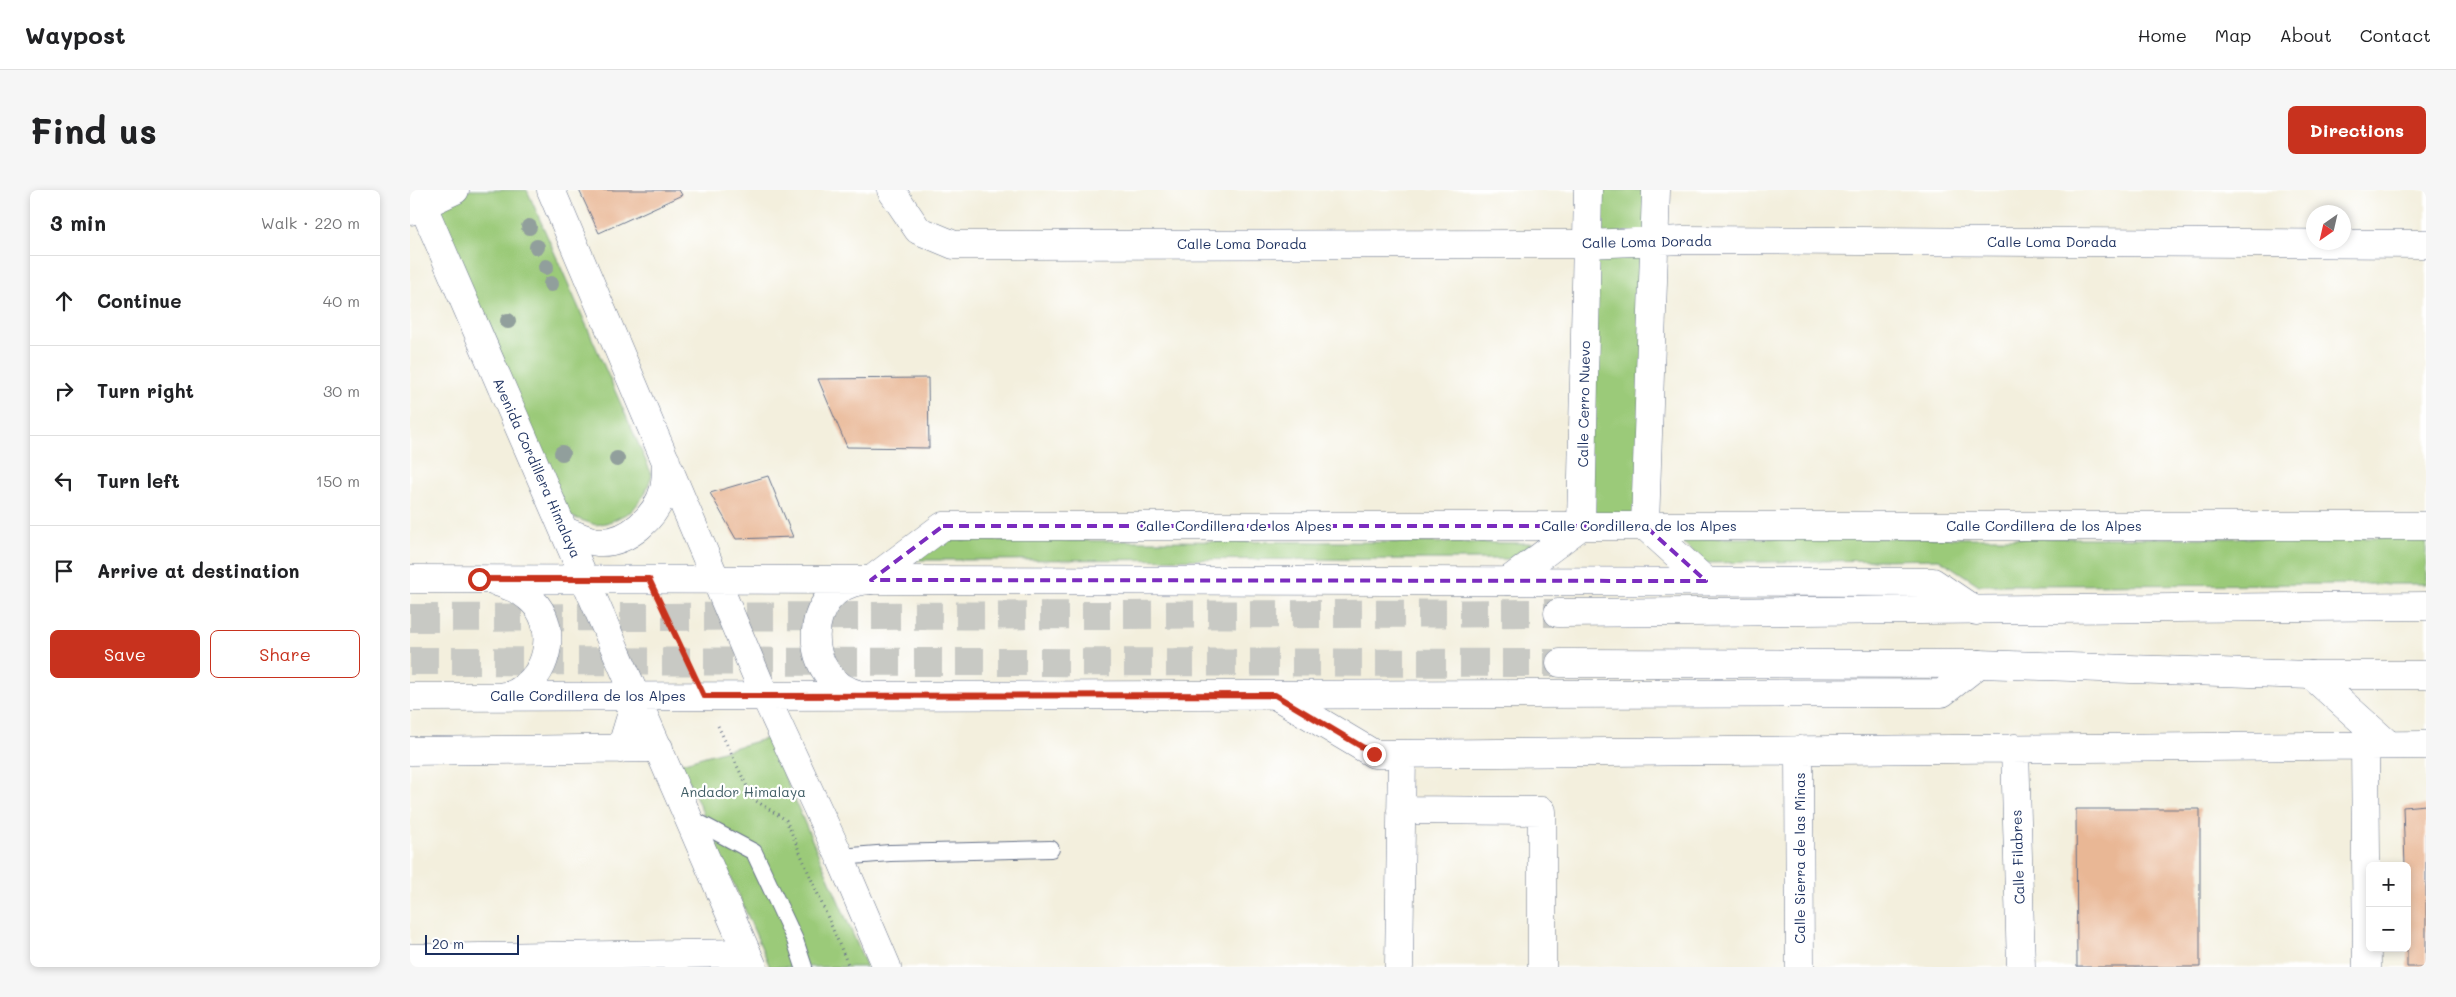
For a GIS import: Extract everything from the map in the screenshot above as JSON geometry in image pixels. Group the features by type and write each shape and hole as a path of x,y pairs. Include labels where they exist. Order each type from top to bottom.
{"main road":[{"path":"416,202 455,190"},
{"path":"551,190 765,696 840,857 887,967"},
{"name":"Calle Loma Dorada","path":"892,190 918,230 954,245 1587,244 1654,240 2426,244"},
{"name":"Calle Cerro Nuevo","path":"1581,526 1588,190"},
{"path":"1656,190 1645,526 1706,581"},
{"name":"Avenida Cordillera Himalaya","path":"416,202 638,696 750,960"},
{"path":"564,531 598,542 627,534 645,522 664,490 666,459"},
{"name":"Calle Cordillera de los Alpes","path":"871,580 943,526 2426,526"},
{"path":"1508,581 1581,526"},
{"path":"410,579 1933,582 1976,611"},
{"path":"479,579 514,587 530,598 540,612 547,628 546,657 541,670 532,682 510,696 495,697"},
{"path":"864,695 852,693 829,676 819,660 815,646 815,632 818,617 825,604 839,590 856,582 871,580"},
{"path":"1558,613 2426,606"},
{"path":"1560,663 1978,664 2311,676 2426,675"},
{"name":"Calle Cordillera de los Alpes","path":"410,697 1942,693 1978,664"},
{"path":"2311,676 2377,745 2367,967"},
{"path":"1275,695 1374,754 2426,744"},
{"path":"621,749 638,696"},
{"path":"410,751 659,748"},
{"name":"Calle Filabres","path":"2015,748 2021,967"},
{"name":"Calle Sierra de las Minas","path":"1799,750 1800,967"},
{"path":"1398,967 1402,754"},
{"path":"1401,810 1542,811 1542,967"},
{"path":"410,958 750,960"}],"lane":[{"path":"688,817 754,852 795,940 804,967"},
{"path":"840,857 890,853 1051,849"}],"path":[{"path":"649,579 753,799 786,820 848,967"}],"highlighted area":[{"path":"943,526 1645,526 1706,581 871,580"}],"green space":[{"path":"426,190 527,190 652,475 645,494 632,511 610,522 596,525 569,516"},
{"path":"1588,190 1656,190 1645,526 1581,532"},
{"path":"1678,538 2426,538 2426,584 1979,585 1939,559 1705,563"},
{"path":"948,540 1533,543 1509,559 915,560"},
{"name":"Andador Himalaya","path":"768,738 867,967 770,967 681,763"}],"building":[{"path":"579,190 679,190 682,195 599,233"},
{"path":"928,378 929,448 847,447 818,379"},
{"path":"768,476 793,537 736,539 710,493"},
{"path":"2426,805 2426,967 2407,967 2407,952 2411,952 2411,862 2405,862 2403,807"},
{"path":"2076,809 2200,809 2200,967 2077,967"}],"tunnel":[{"path":"410,618 1558,613"},
{"path":"410,661 1560,663"}],"route":[{"path":"479,579 649,579 704,696 1275,695 1374,754"}]}
